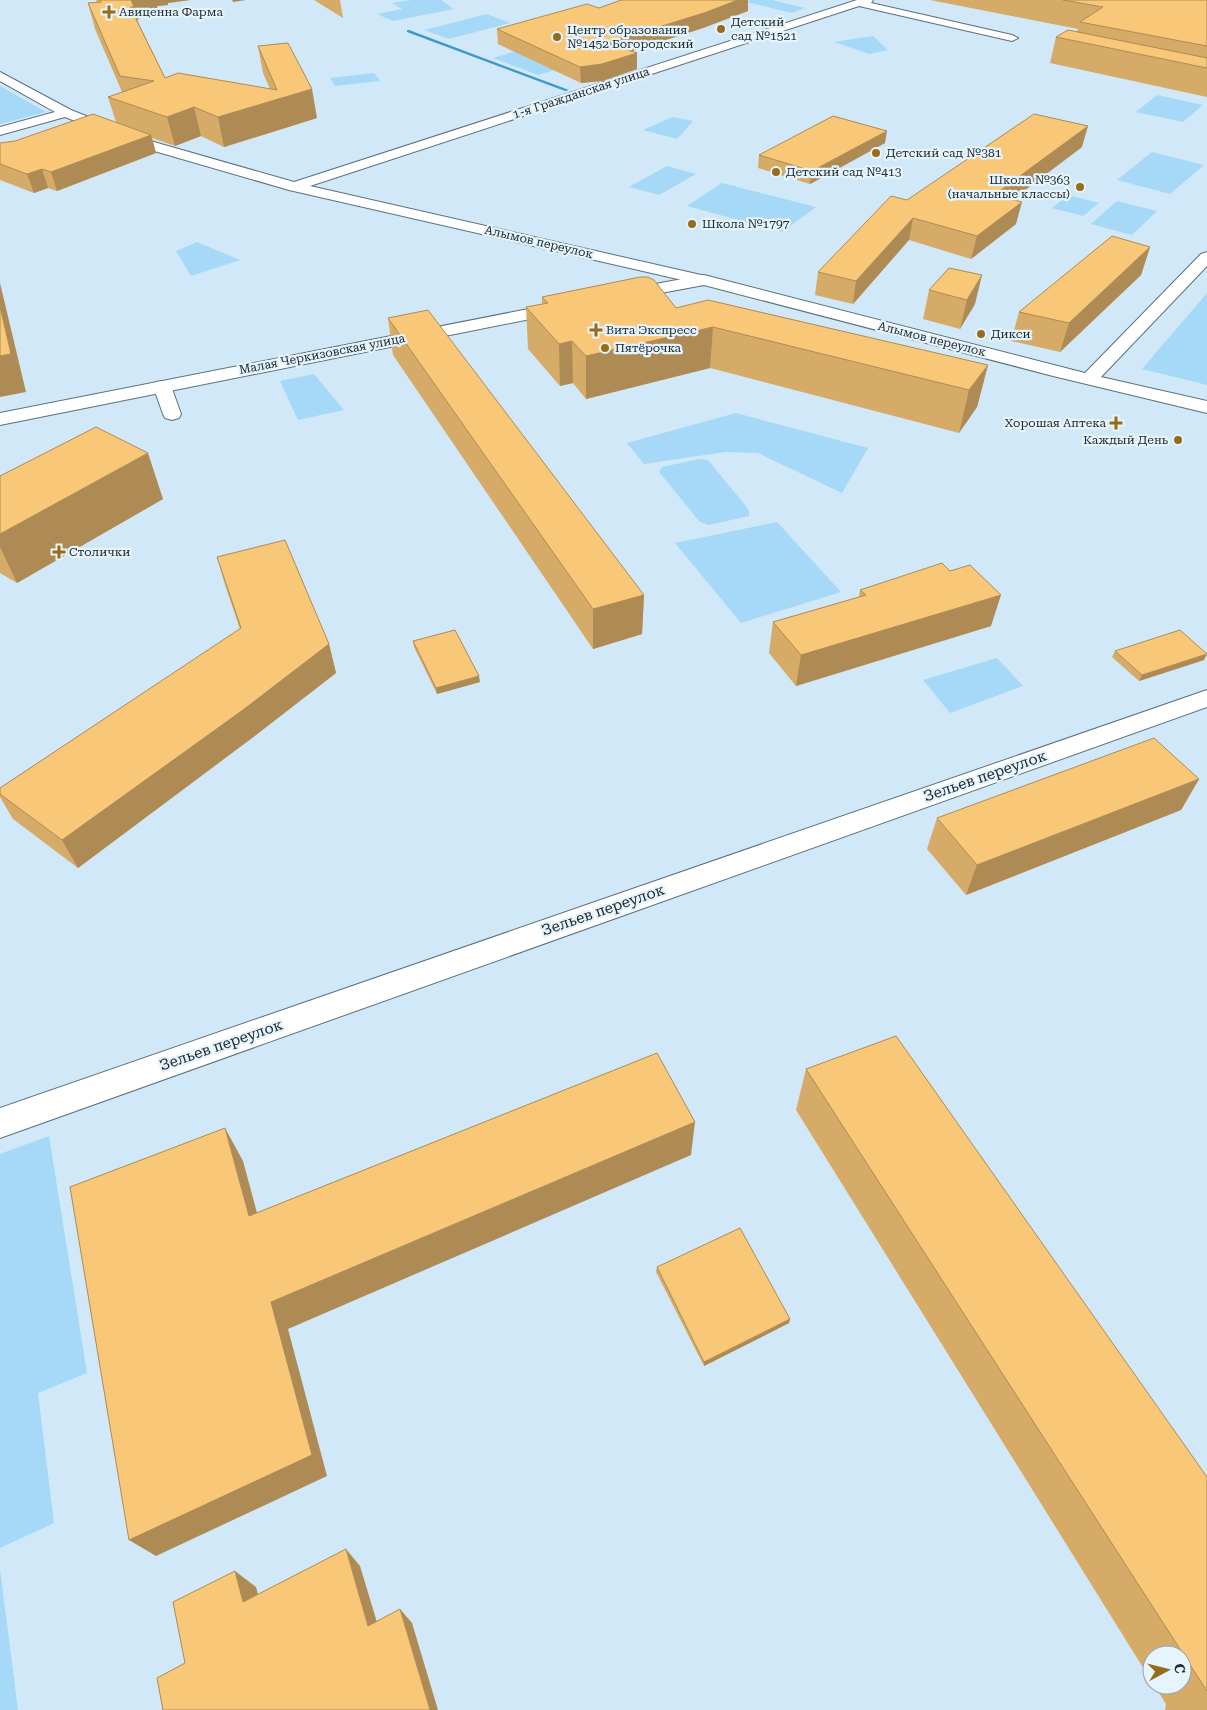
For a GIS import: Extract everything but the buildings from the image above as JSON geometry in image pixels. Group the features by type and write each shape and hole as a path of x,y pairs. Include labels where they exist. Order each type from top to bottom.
{"street":[{"path":"863,1 1012,38"},
{"name":"1-я Гражданская улица","path":"294,187 863,1"},
{"name":"Алымов переулок","path":"0,76 66,114 142,144 294,187 704,280 1207,407"},
{"path":"0,131 66,114"},
{"path":"1090,379 1207,257"},
{"path":"611,298 704,280"},
{"name":"Малая Черкизовская улица","path":"0,419 582,303"},
{"path":"162,386 172,414"},
{"name":"Зельев переулок","path":"0,1123 1207,698"}],"shaded area":[{"path":"412,0 441,0 454,9 393,21 377,14 402,9 392,3"},
{"path":"750,0 772,0 805,8 792,13 746,2"},
{"path":"487,14 510,23 449,39 424,30"},
{"path":"873,36 888,50 869,54 834,42"},
{"path":"523,49 568,66 538,75 493,58"},
{"path":"374,73 380,81 335,86 330,78"},
{"path":"0,86 46,112 0,124"},
{"path":"1157,95 1203,105 1183,122 1136,112"},
{"path":"673,117 693,121 677,139 643,130"},
{"path":"1152,152 1204,165 1170,194 1117,180"},
{"path":"667,166 696,174 659,195 629,187"},
{"path":"722,183 816,207 782,232 687,206"},
{"path":"1068,195 1099,203 1083,216 1052,208"},
{"path":"1117,201 1157,211 1132,235 1091,224"},
{"path":"197,242 240,260 191,276 176,251"},
{"path":"1207,293 1207,385 1142,369"},
{"path":"314,374 344,410 298,420 280,381"},
{"path":"736,413 868,448 842,493 758,453 725,452 644,464 627,443"},
{"path":"699,459 708,460 749,510 749,516 709,525 700,522 659,472 662,467"},
{"path":"777,522 841,592 741,623 675,543"},
{"path":"997,658 1023,686 950,713 923,680"},
{"path":"49,1136 87,1373 38,1393 54,1523 0,1548 0,1154"},
{"path":"0,1569 18,1710 0,1710"}],"waterway":[{"path":"408,31 567,90"}],"place":[{"name":"Авиценна Фарма","path":"109,12"},
{"name":"Детский сад №1521","path":"721,29"},
{"name":"Центр образования №1452 Богородский","path":"557,37"},
{"name":"Детский сад №381","path":"876,153"},
{"name":"Детский сад №413","path":"776,172"},
{"name":"Школа №363 (начальные классы)","path":"1080,187"},
{"name":"Школа №1797","path":"692,224"},
{"name":"Вита Экспресс","path":"596,330"},
{"name":"Дикси","path":"981,334"},
{"name":"Пятёрочка","path":"605,348"},
{"name":"Хорошая Аптека","path":"1116,423"},
{"name":"Каждый День","path":"1178,440"},
{"name":"Столички","path":"59,552"}]}
